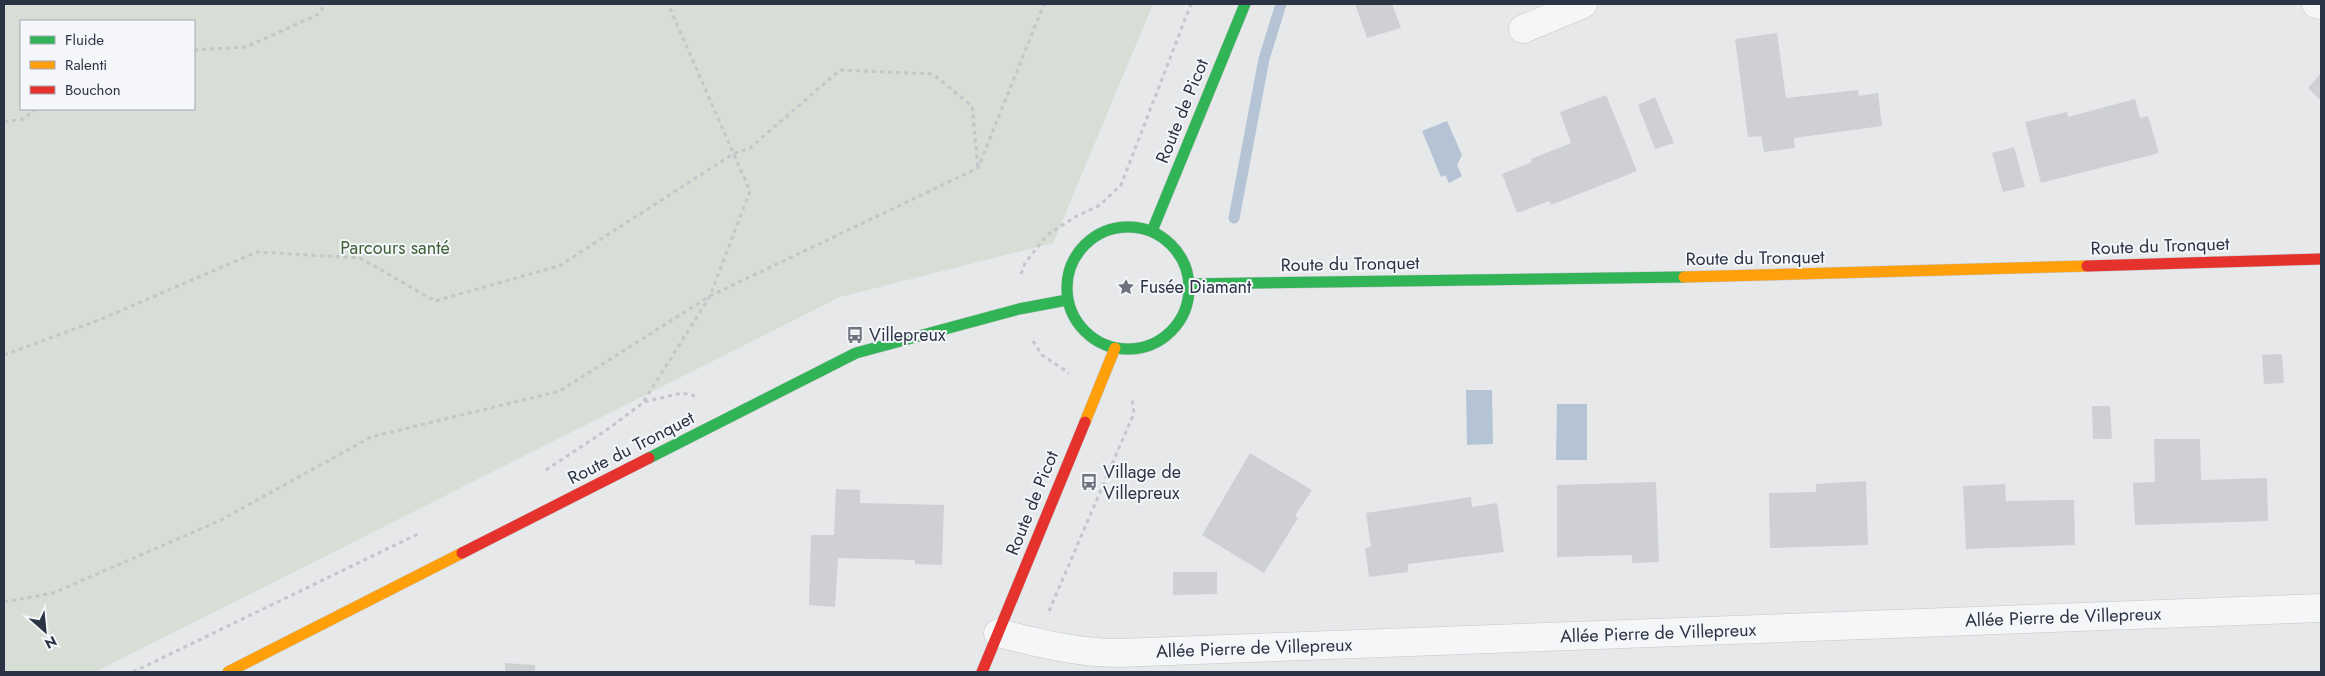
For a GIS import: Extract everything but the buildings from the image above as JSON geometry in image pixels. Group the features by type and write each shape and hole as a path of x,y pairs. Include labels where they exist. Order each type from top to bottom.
{"street":[{"name":"Route de Picot","path":"1152,231 1245,4"},
{"path":"1523,29 1582,4"},
{"path":"2316,4 2321,5"},
{"path":"1134,226 1152,231 1167,240 1178,252 1186,267 1190,284 1187,302 1180,320 1168,334 1152,344 1133,349 1115,348 1098,342 1084,331 1073,317 1067,300 1066,281 1071,262 1082,246 1097,234 1115,227 1134,226"},
{"name":"Route du Tronquet","path":"1190,284 1801,275 2321,259"},
{"name":"Route du Tronquet","path":"228,672 856,353 1019,309 1067,300"},
{"name":"Route de Picot","path":"982,672 1115,348"},
{"name":"Allée Pierre de Villepreux","path":"998,633 1045,646 1096,653 1119,653 2321,608"}],"path":[{"path":"195,50 246,47 319,14 325,4"},
{"path":"538,474 608,429 644,402 710,296 750,191 668,4"},
{"path":"4,602 53,593 219,521 371,437 560,391 710,296 978,168 1044,4"},
{"path":"1019,309 1017,287 1025,263 1047,234 1100,205 1120,185 1191,4"},
{"path":"4,355 99,320 257,252 360,258 435,301 559,266 733,154 750,148 840,70 933,74 972,106 978,168"},
{"path":"4,122 23,119 35,110"},
{"path":"644,402 682,393 720,401 733,416"},
{"path":"133,672 428,529"}],"green space":[{"name":"Parcours santé","path":"4,4 1153,4 1053,243 840,297 95,672 4,672"}],"water":[{"path":"1447,121 1462,155 1457,165 1462,176 1449,183 1445,175 1441,177 1422,131"},
{"path":"1466,390 1492,390 1493,444 1467,445"},
{"path":"1557,404 1587,404 1587,460 1556,460"}],"waterway":[{"path":"1234,218 1264,59 1281,4"}],"traffic: fast":[{"path":"1152,231 1245,4"},
{"path":"1128,227 1151,231 1171,245 1185,265 1189,288 1185,311 1171,331 1151,345 1128,349 1105,345 1085,331 1071,311 1067,288 1071,265 1085,245 1105,231 1128,227"},
{"path":"1189,284 1684,277"},
{"path":"649,458 856,353 1019,309 1067,300"}],"traffic: slow":[{"path":"1684,277 2087,266"},
{"path":"1085,422 1115,348"},
{"path":"228,672 462,553"}],"traffic: jam":[{"path":"2087,266 2321,259"},
{"path":"982,672 1085,422"},
{"path":"462,553 649,458"}],"place":[{"name":"Fusée Diamant","path":"1126,287"},
{"name":"Villepreux","path":"855,335"},
{"name":"Village de Villepreux","path":"1089,482"}]}
